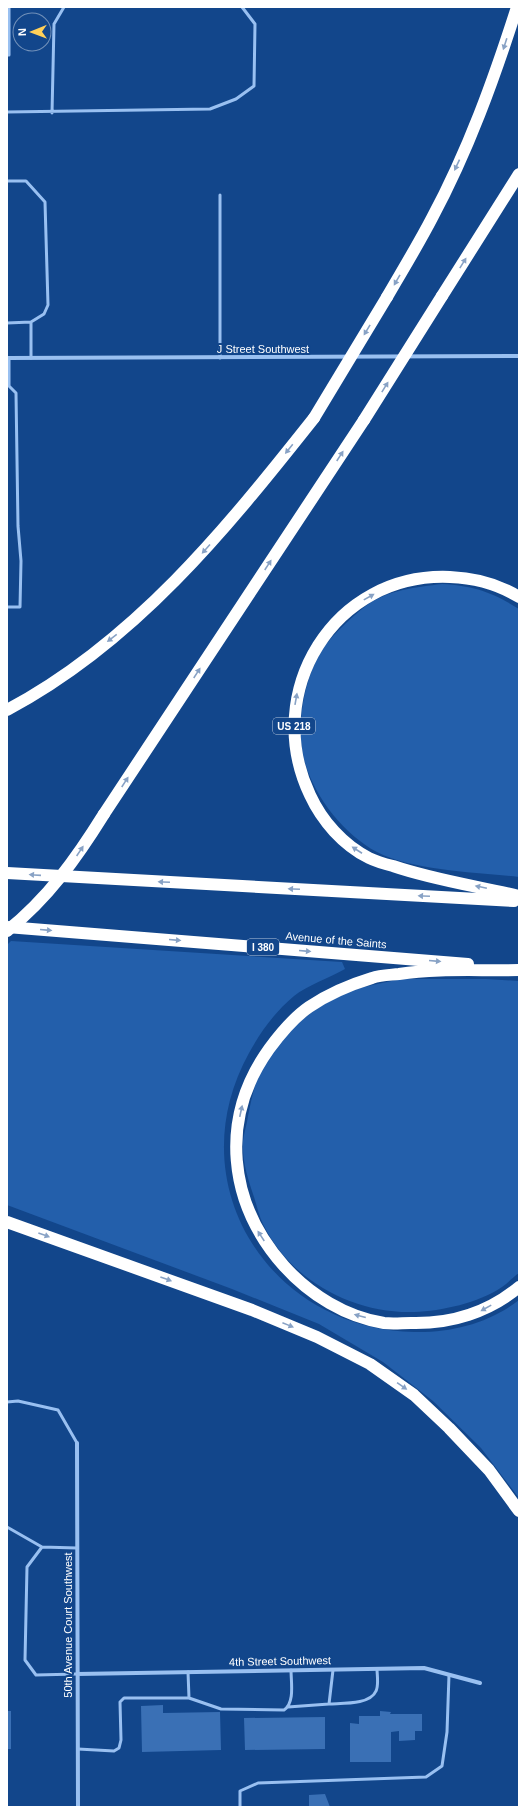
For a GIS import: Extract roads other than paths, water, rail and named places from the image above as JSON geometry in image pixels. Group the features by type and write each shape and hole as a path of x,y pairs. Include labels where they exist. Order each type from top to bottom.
{"highway":[{"path":"7,710 26,700 77,665 132,623 190,566 242,508 314,418 433,217 464,151 498,67 517,7"},
{"path":"7,931 45,896 79,854 364,420 519,174"},
{"name":"US 218","path":"519,597 507,590 489,583 465,578 440,577 417,579 395,585 371,595 353,606 335,623 320,641 308,662 299,686 294,711 294,732 298,761 305,784 315,805 331,828 349,845 369,858 412,873 519,896"},
{"path":"7,873 519,901"},
{"name":"Avenue of the Saints","path":"7,927 519,969"},
{"path":"519,969 417,971 374,977 333,992 307,1008 281,1032 260,1062 245,1093 238,1127 236,1160 243,1195 254,1224 273,1253 294,1277 315,1294 351,1314 384,1323 420,1324 448,1321 480,1312 507,1297 519,1287"},
{"path":"7,1222 252,1310 317,1337 370,1364 414,1395 449,1428 489,1470 519,1511"}],"street":[{"name":"J Street Southwest","path":"8,358 519,356"},
{"name":"50th Avenue Court Southwest","path":"77,1443 78,1807"},
{"name":"4th Street Southwest","path":"77,1674 424,1668 480,1682"}],"lane":[{"path":"7,56 9,56 9,7"},
{"path":"52,112 54,24 64,7"},
{"path":"7,112 210,109 236,99 254,86 255,24 242,7"},
{"path":"7,181 26,181 45,202 48,305 44,314 31,322 7,323"},
{"path":"220,195 220,358"},
{"path":"31,322 31,358"},
{"path":"7,607 20,607 21,561 18,526 16,393 8,386 8,358"},
{"path":"7,1402 18,1401 58,1410 77,1443"},
{"path":"7,1527 42,1548 77,1548"},
{"path":"42,1548 27,1567 25,1660 36,1675 77,1674"},
{"path":"78,1749 114,1751 119,1748 121,1740 120,1702 124,1698 189,1698 220,1709 284,1710 288,1707 365,1700 372,1696 377,1690 377,1669"},
{"path":"288,1707 291,1699 291,1670"},
{"path":"329,1704 333,1670"},
{"path":"188,1672 189,1698"},
{"path":"240,1807 240,1791 258,1783 426,1777 442,1766 447,1732 449,1674"}]}
